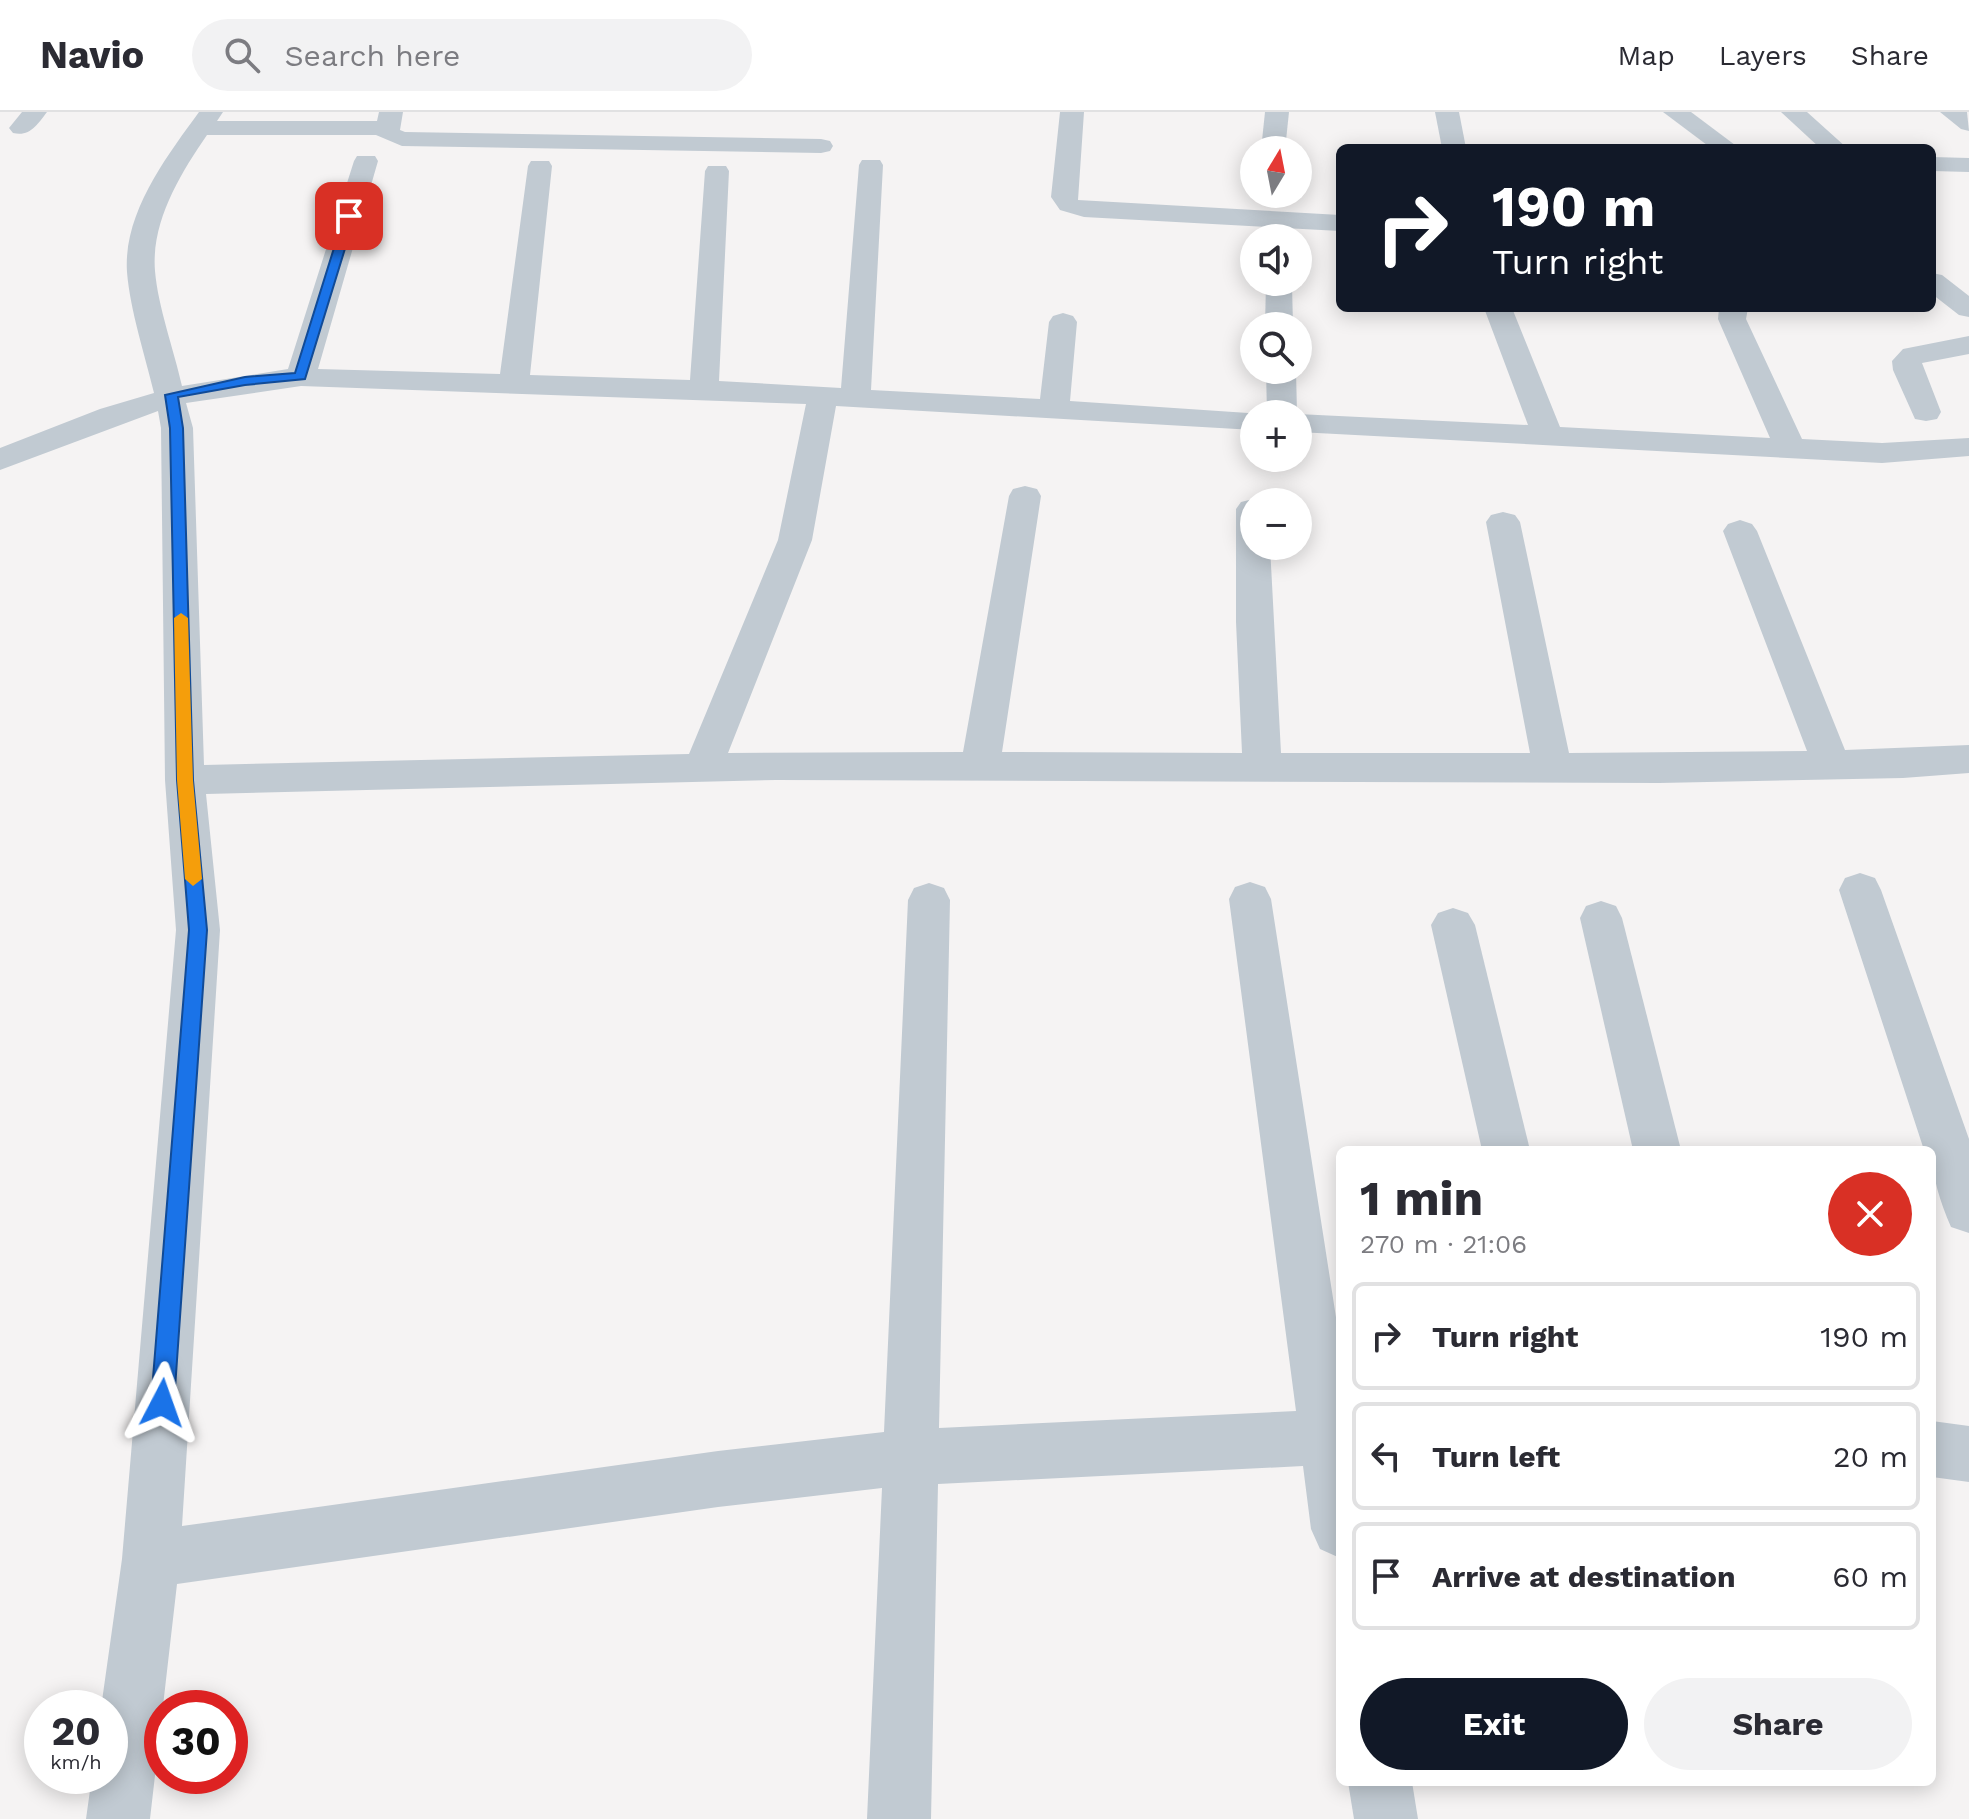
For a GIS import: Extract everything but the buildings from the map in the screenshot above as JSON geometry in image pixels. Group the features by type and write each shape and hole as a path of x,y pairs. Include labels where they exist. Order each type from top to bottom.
{"street":[{"path":"514,383 544,154 553,112"},
{"path":"1072,112 1064,197 1069,205 1084,209 1240,206"},
{"path":"1274,136 1277,112"},
{"path":"1447,112 1453,144"},
{"path":"1675,112 1721,144"},
{"path":"1793,112 1830,144"},
{"path":"1952,112 1969,124"},
{"path":"118,1819 151,1559 198,930 185,780 177,428 141,272 146,221 162,188 205,120 388,120 387,133 402,139 544,154 721,146 821,146"},
{"path":"704,389 721,146"},
{"path":"301,377 366,161"},
{"path":"1936,164 1969,165"},
{"path":"702,769 795,540 839,395 871,165"},
{"path":"1276,208 1336,222"},
{"path":"1936,284 1969,309"},
{"path":"1500,312 1548,436"},
{"path":"1731,312 1790,448"},
{"path":"1054,409 1063,322"},
{"path":"1926,412 1907,361 1913,355 1969,345"},
{"path":"0,460 74,427 171,395 245,381 301,377 839,395 1240,420"},
{"path":"1312,424 1882,453 1969,447"},
{"path":"980,766 1025,496"},
{"path":"1503,522 1552,765"},
{"path":"1740,531 1832,766"},
{"path":"1253,560 1262,769"},
{"path":"185,780 980,766 1262,769 1552,765 1832,766 1969,759"},
{"path":"1860,890 1969,1210"},
{"path":"1250,899 1333,1438 1336,1477"},
{"path":"899,1819 929,900"},
{"path":"1601,918 1656,1146"},
{"path":"1453,925 1505,1146"},
{"path":"151,1559 718,1479 911,1457 1333,1438"},
{"path":"1936,1450 1969,1454"},
{"path":"1381,1786 1386,1819"}],"slow traffic":[{"path":"181,618 185,780 193,879"}],"route":[{"path":"162,1403 198,930 185,780 177,428 171,395 245,381 301,377 349,216"}]}
